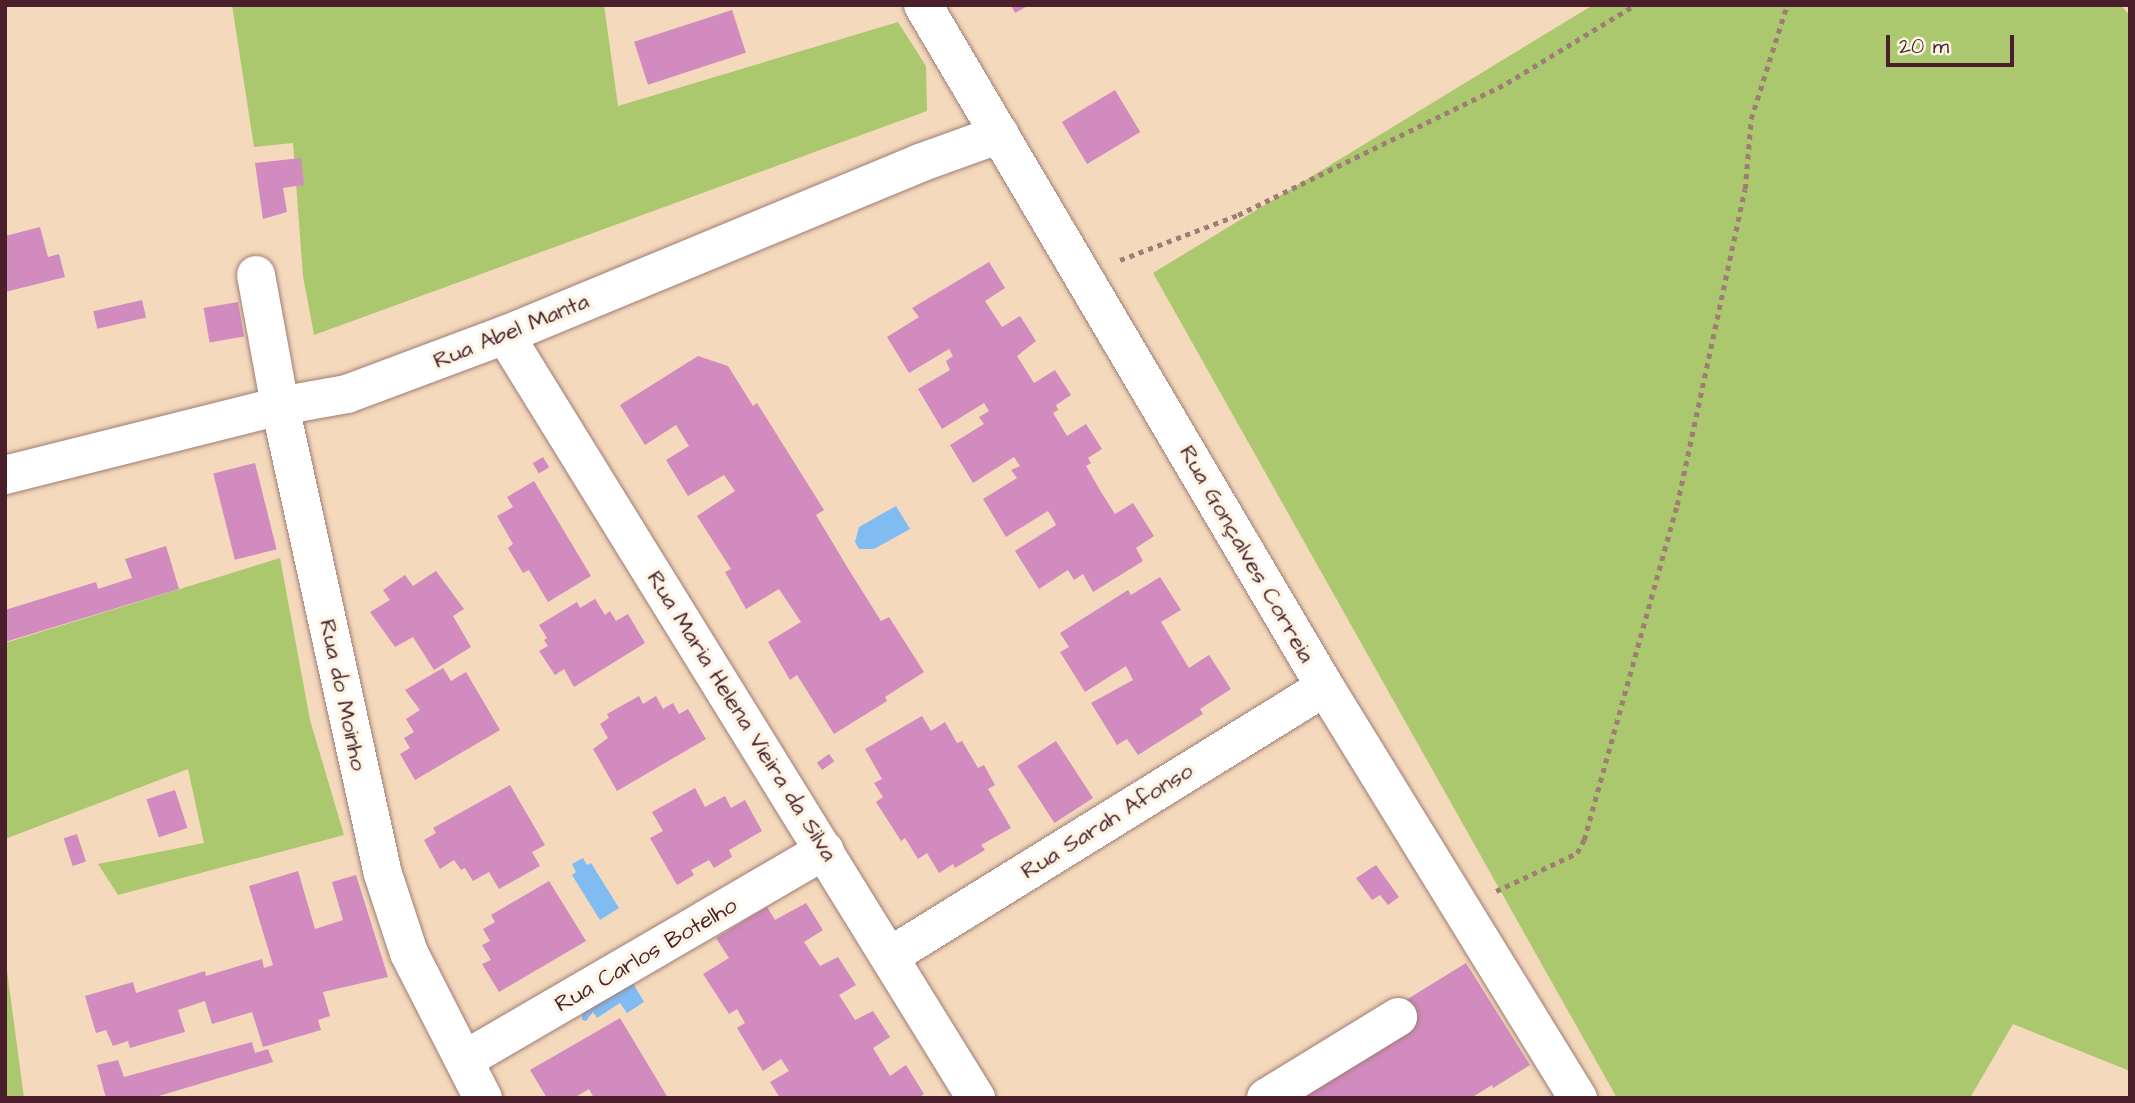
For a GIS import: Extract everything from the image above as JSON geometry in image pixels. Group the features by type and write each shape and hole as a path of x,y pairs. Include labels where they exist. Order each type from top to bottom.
{"street":[{"name":"Rua Gonçalves Correia","path":"923,5 1325,687 1578,1098"},
{"name":"Rua Abel Manta","path":"5,475 279,406 346,394 505,335 920,163 1000,134"},
{"name":"Rua do Moinho","path":"256,275 279,406 382,871 409,953 466,1059 483,1098"},
{"name":"Rua Maria Helena Vieira da Silva","path":"505,335 976,1098"},
{"name":"Rua Sarah Afonso","path":"890,956 1325,687"},
{"name":"Rua Carlos Botelho","path":"466,1059 825,850"},
{"path":"1266,1098 1398,1017"}],"path":[{"path":"1083,274 1250,209 1507,83 1635,5"},
{"path":"1462,906 1577,853 1584,841 1677,505 1745,189 1751,118 1787,5"}],"green space":[{"path":"232,5 604,5 618,106 898,22 926,66 927,111 314,335 303,276 293,143 254,147"},
{"path":"1593,5 2121,5 2130,16 2130,1071 2013,1024 1970,1098 1617,1098 1153,273"},
{"path":"280,558 310,720 344,835 118,895 98,864 204,843 188,769 5,839 5,643"},
{"path":"5,956 24,1098 5,1098"}],"water":[{"path":"896,506 910,529 874,549 859,549 855,542 859,527"},
{"path":"583,858 587,865 591,863 619,908 600,920 572,875 576,872 572,864"},
{"path":"630,978 644,1002 627,1013 620,1003 597,1018 593,1012 586,1021 582,1020 582,1011 591,1010 588,1004"}],"building":[{"path":"1011,5 1029,5 1015,13"},
{"path":"732,10 746,53 648,85 634,42"},
{"path":"1115,90 1140,132 1087,164 1062,122"},
{"path":"301,158 304,185 283,188 287,212 263,219 255,163"},
{"path":"40,227 48,257 59,254 65,277 5,292 5,236"},
{"path":"989,262 1005,288 985,301 1002,327 1020,316 1036,341 1017,356 1034,383 1055,370 1071,395 1056,405 1058,410 1053,413 1067,436 1086,424 1102,449 1088,458 1091,463 1086,466 1101,492 1115,514 1133,503 1154,536 1136,548 1143,561 1093,592 1083,574 1074,580 1068,570 1039,589 1015,551 1056,525 1048,511 1006,537 983,499 1017,478 1011,470 1020,466 1014,457 973,483 950,445 984,424 979,417 989,411 984,403 942,429 918,389 950,370 946,361 953,356 949,349 909,373 887,337 919,317 912,308"},
{"path":"142,300 146,318 97,329 93,311"},
{"path":"238,302 244,336 210,343 204,308"},
{"path":"698,356 728,366 753,406 757,403 824,510 816,515 849,570 881,621 889,617 924,672 885,697 887,701 834,734 797,675 790,680 768,642 801,622 779,589 746,609 725,572 731,569 697,516 735,491 724,475 688,496 666,460 689,446 676,425 645,445 620,405"},
{"path":"543,457 549,467 539,473 533,463"},
{"path":"255,463 277,549 235,560 213,473"},
{"path":"534,481 591,576 548,602 529,570 523,573 508,548 513,544 497,516 513,507 507,497"},
{"path":"166,546 179,589 5,642 5,610 96,582 98,589 132,578 125,559"},
{"path":"436,571 464,609 453,616 471,647 434,670 413,637 395,647 370,612 390,600 383,590 405,575 413,586"},
{"path":"1160,577 1181,610 1161,622 1189,668 1209,655 1231,689 1200,709 1203,714 1138,755 1127,739 1117,745 1091,703 1133,680 1126,666 1085,692 1060,652 1069,647 1060,633 1128,590 1131,595"},
{"path":"595,599 605,615 610,611 616,621 628,614 645,643 574,687 564,669 555,675 539,651 548,646 544,640 547,638 539,625 577,602 580,608"},
{"path":"443,668 451,681 466,672 500,730 415,780 400,754 410,748 404,738 414,732 406,719 420,710 405,690"},
{"path":"639,696 643,704 656,696 663,709 673,703 679,714 688,709 706,739 617,791 593,749 608,738 600,724 609,718 607,714"},
{"path":"922,716 931,731 945,722 957,743 962,741 978,768 984,765 995,785 988,789 1011,828 981,845 985,850 955,868 953,864 939,873 927,853 918,859 905,838 901,841 876,802 883,797 874,783 882,779 865,749"},
{"path":"1056,741 1093,798 1054,823 1017,766"},
{"path":"829,754 834,761 822,770 817,763"},
{"path":"510,785 545,845 532,852 540,866 499,889 489,872 473,881 465,868 461,870 454,860 440,869 424,840 436,833 433,828"},
{"path":"695,788 705,807 725,796 731,808 745,800 762,831 729,850 732,857 714,868 709,860 691,870 694,875 677,885 650,838 663,831 652,812"},
{"path":"175,790 187,828 159,837 146,799"},
{"path":"77,834 86,862 73,866 64,838"},
{"path":"1376,865 1399,897 1388,905 1380,895 1372,900 1356,878"},
{"path":"298,871 315,929 343,920 332,882 356,875 388,977 323,992 330,1016 318,1020 321,1030 263,1047 252,1012 212,1024 205,1001 178,1010 185,1032 130,1048 128,1041 113,1046 106,1030 96,1033 85,996 133,982 136,993 205,971 206,976 262,959 264,968 273,965 249,886"},
{"path":"549,881 586,941 499,992 482,964 491,960 482,945 490,941 483,929 495,922 491,915"},
{"path":"806,903 823,930 804,942 820,966 838,957 856,985 839,995 855,1020 873,1011 890,1037 873,1048 890,1076 906,1065 924,1094 918,1098 780,1098 770,1082 789,1071 781,1059 763,1071 737,1028 745,1023 737,1009 729,1014 703,974 729,958 716,938 767,907 775,920"},
{"path":"1466,963 1530,1065 1493,1088 1492,1085 1471,1098 1247,1098"},
{"path":"620,1018 668,1098 594,1098 589,1089 574,1098 547,1098 530,1070"},
{"path":"252,1042 255,1053 268,1049 273,1062 152,1098 106,1098 97,1065 118,1060 124,1077"}]}
